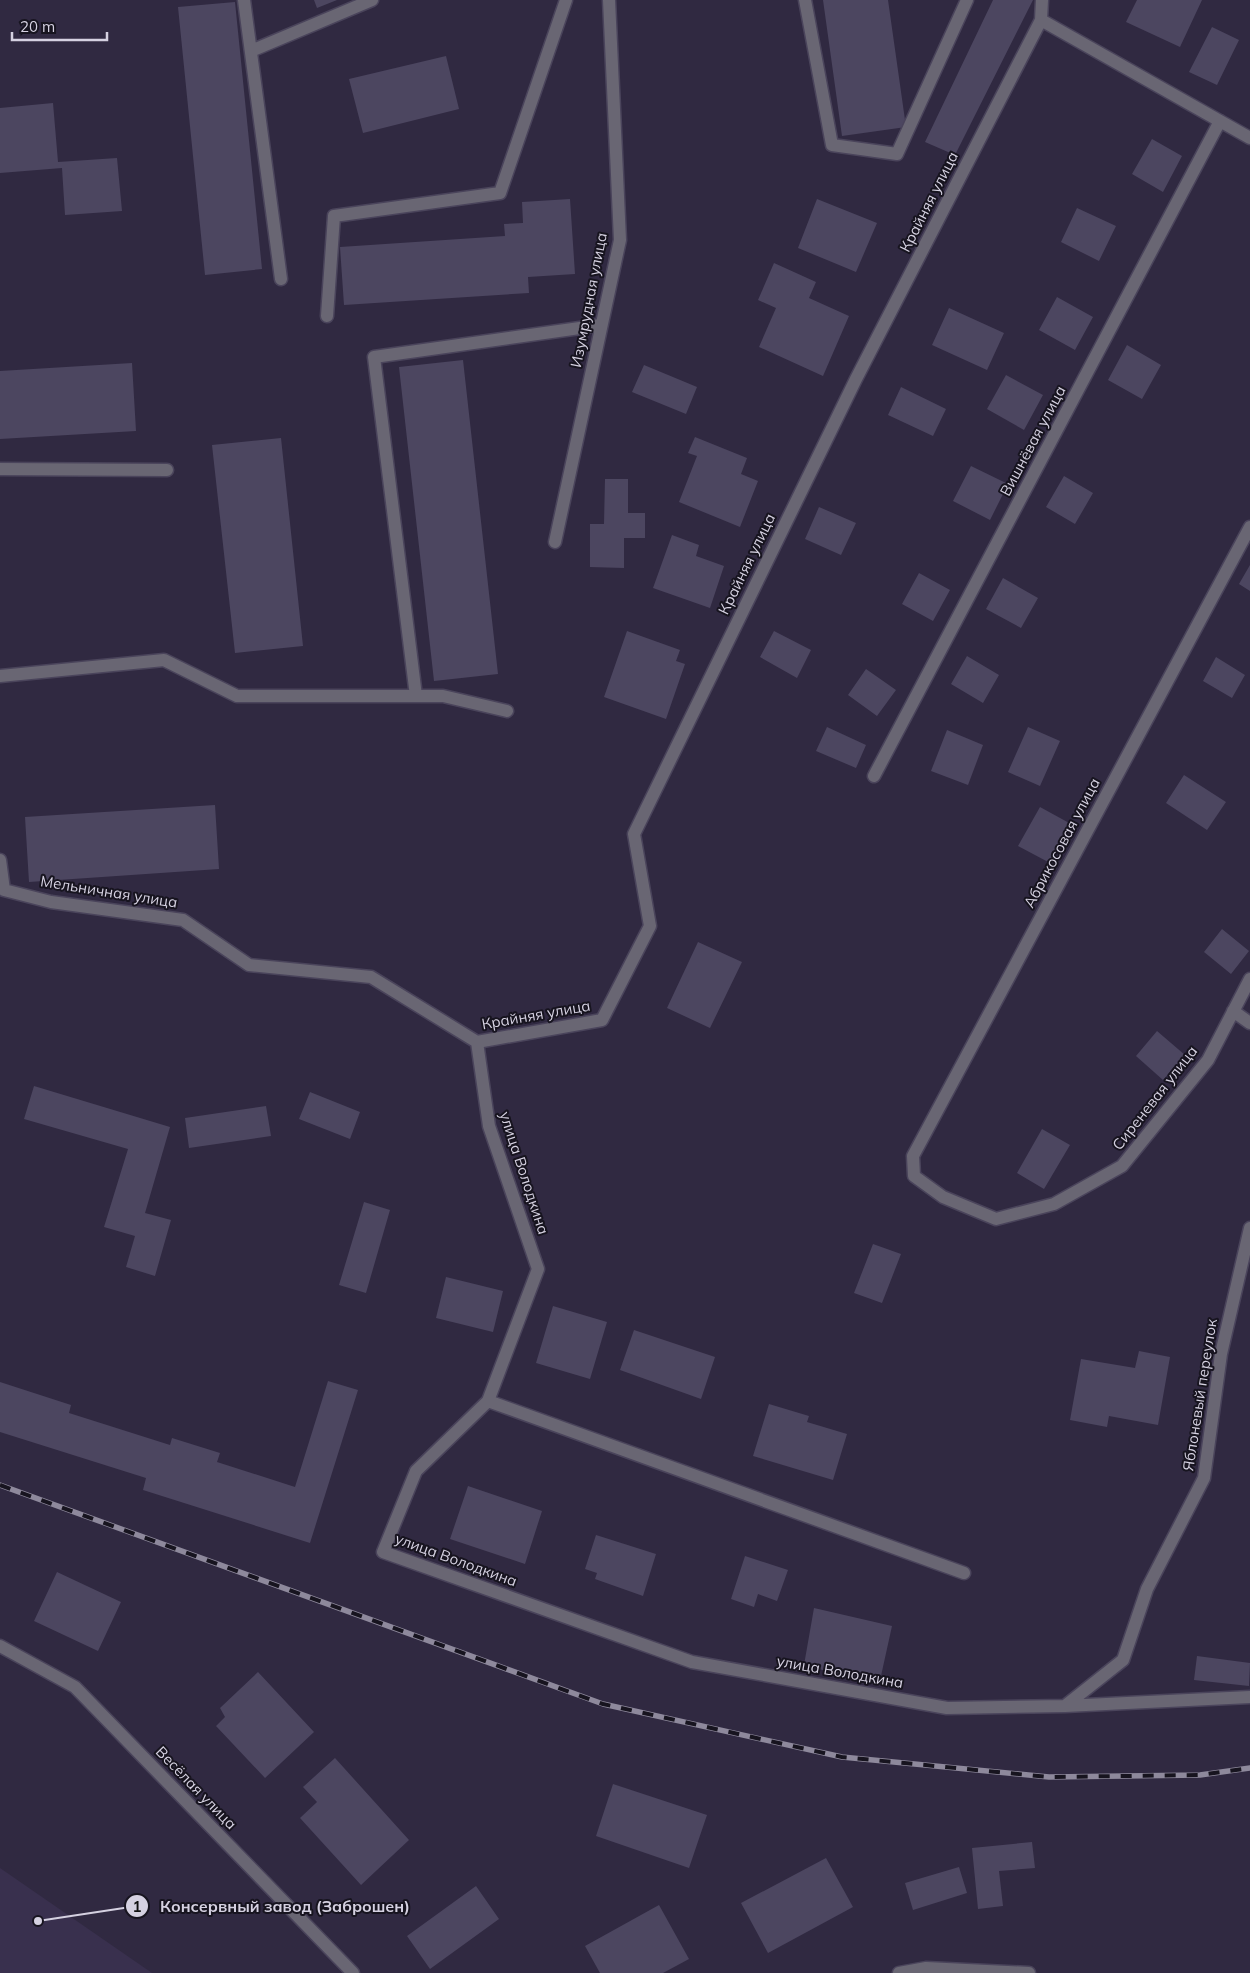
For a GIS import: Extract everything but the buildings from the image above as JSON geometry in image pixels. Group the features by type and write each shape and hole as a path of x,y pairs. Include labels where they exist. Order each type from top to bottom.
{"street":[{"path":"244,0 281,279"},
{"path":"251,51 372,0"},
{"path":"327,316 334,216 500,193 566,0"},
{"name":"Изумрудная улица","path":"555,542 620,240 609,0"},
{"path":"805,0 832,146 897,154 967,0"},
{"path":"1042,0 1042,20 1250,138"},
{"name":"Крайняя улица","path":"477,1042 602,1020 650,926 634,834 856,379 1042,20"},
{"name":"Вишнёвая улица","path":"874,776 1220,121"},
{"path":"416,696 374,357 601,325"},
{"path":"0,469 167,470"},
{"name":"Абрикосовая улица","path":"914,1176 913,1156 1250,527"},
{"path":"0,676 164,660 237,696 443,696 507,712"},
{"name":"Мельничная улица","path":"0,860 4,890 51,902 183,920 249,965 371,977 477,1042"},
{"name":"Сиреневая улица","path":"914,1176 943,1197 996,1220 1054,1204 1122,1166 1208,1060 1250,978"},
{"path":"1233,1011 1250,1024"},
{"name":"улица Володкина","path":"477,1042 490,1126 538,1270 488,1401 416,1471 383,1552 692,1662 947,1708 1065,1706"},
{"name":"Яблоневый переулок","path":"1065,1706 1123,1660 1147,1589 1204,1478 1221,1354 1250,1228"},
{"path":"488,1401 964,1573"},
{"name":"Весёлая улица","path":"0,1646 75,1687 353,1973"},
{"path":"1065,1706 1250,1697"},
{"path":"899,1973 926,1968 1028,1973"}],"shaded area":[{"path":"0,1868 152,1973 0,1973"}],"railway":[{"path":"0,1485 603,1704 842,1757 1049,1777 1200,1775 1250,1768"}],"place":[{"name":"Консервный завод (Заброшен)","path":"38,1921"}]}
